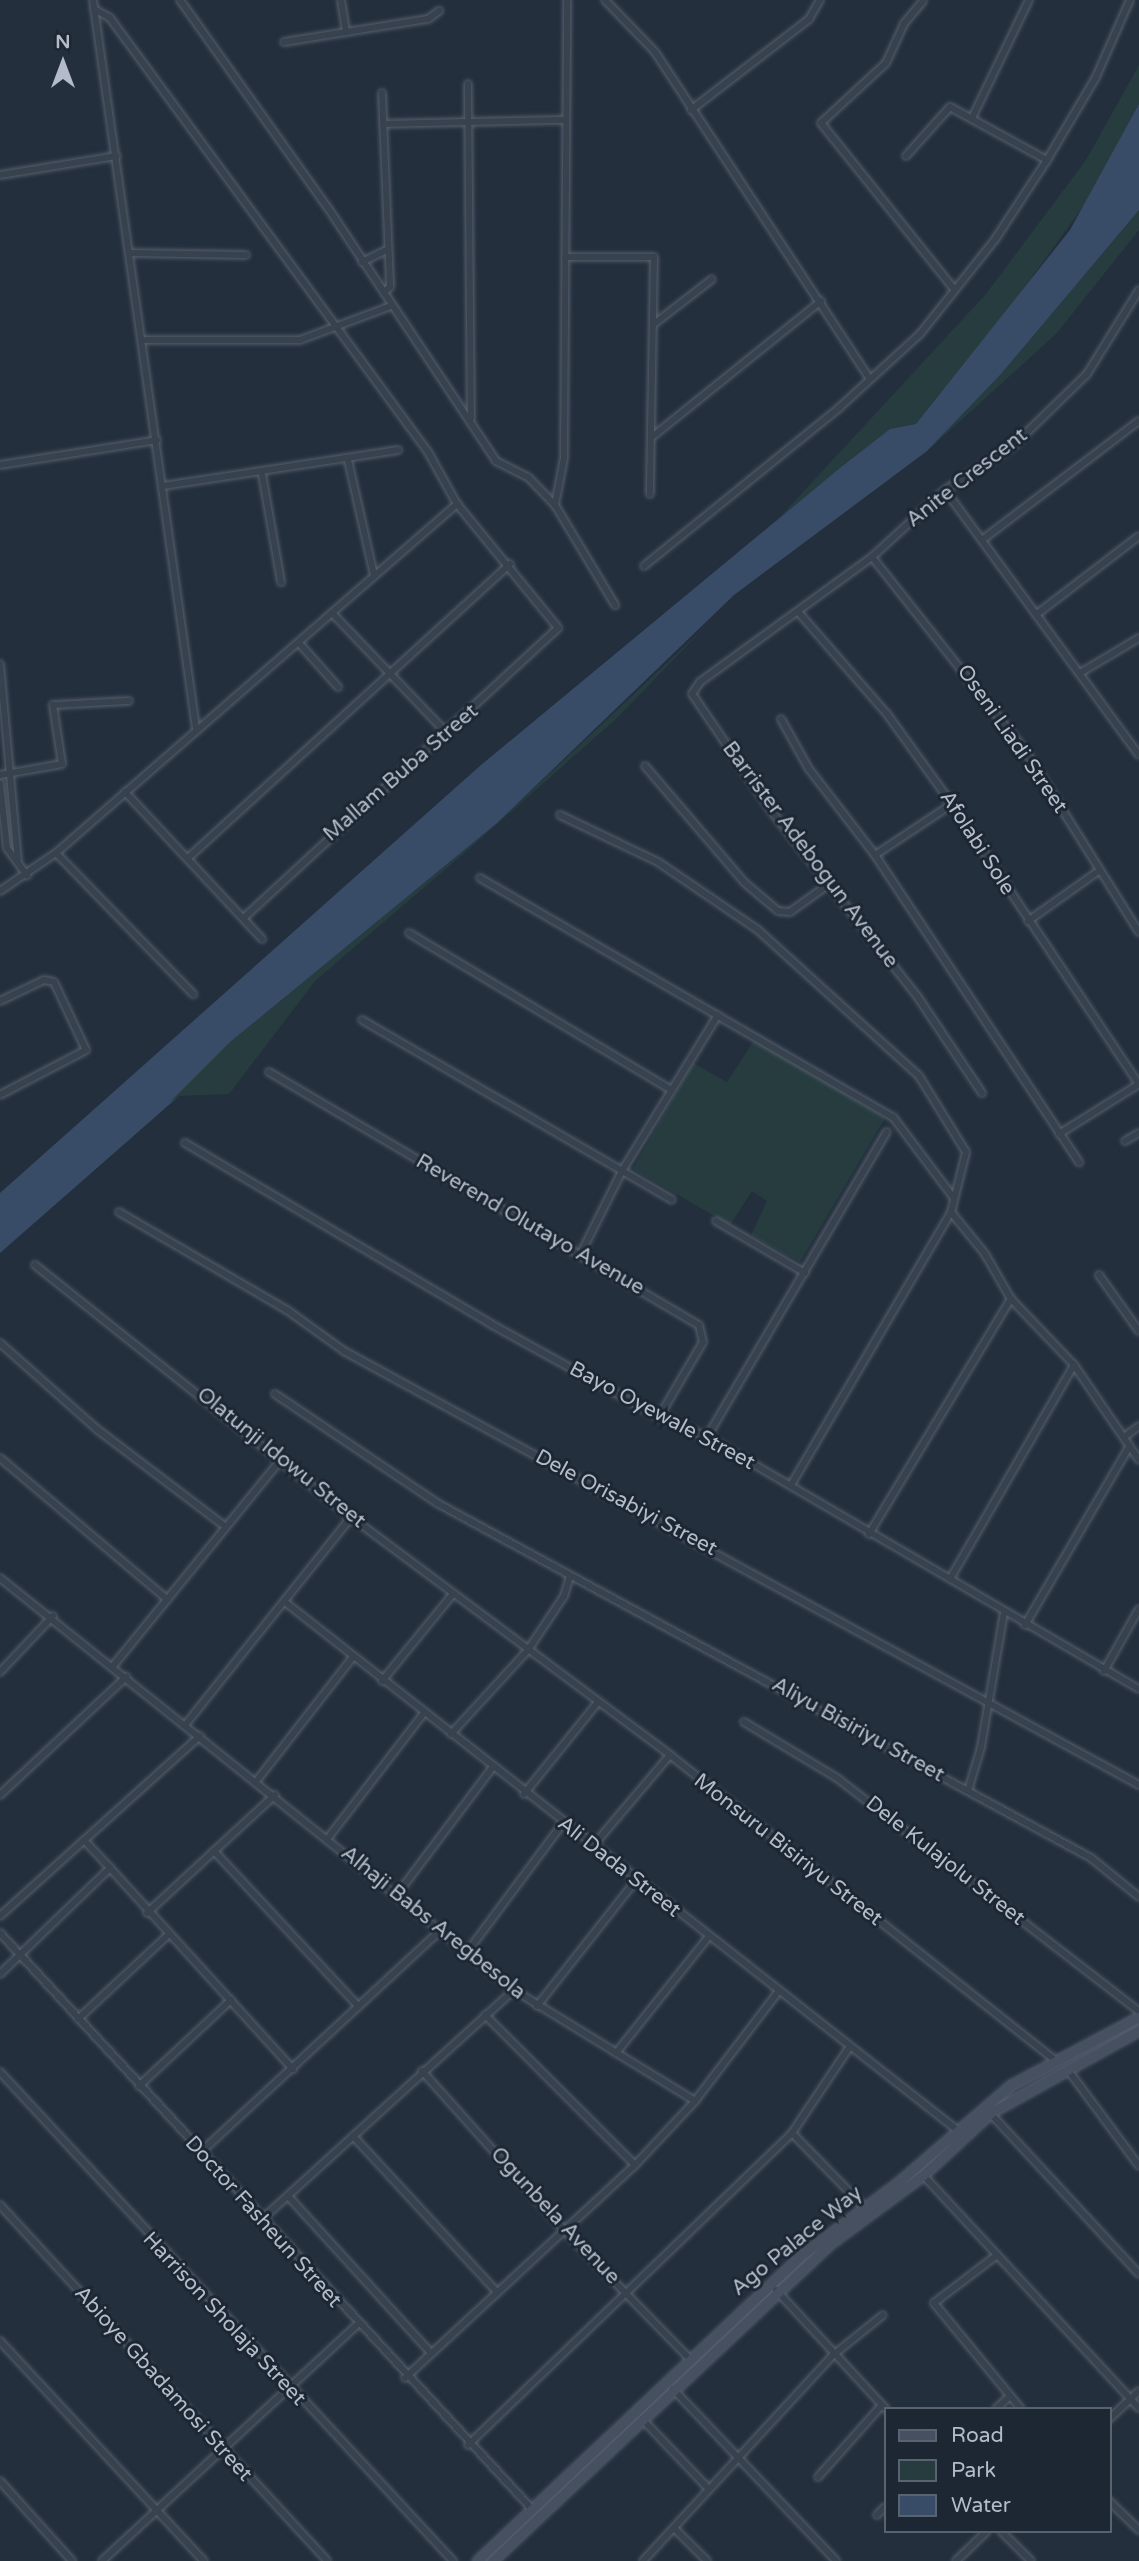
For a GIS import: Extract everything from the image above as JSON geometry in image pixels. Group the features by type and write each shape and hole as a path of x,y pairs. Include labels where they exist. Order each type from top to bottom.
{"main road":[{"name":"Ago Palace Way","path":"477,2561 780,2273 865,2208 1011,2085 1139,2017"},
{"name":"Ago Palace Way","path":"492,2561 776,2290 923,2175 990,2113 1139,2030"},
{"path":"1022,2079 1025,2093"},
{"path":"1011,2085 1014,2099"}],"street":[{"path":"93,0 196,728"},
{"path":"180,0 501,465 528,477 555,505 615,605"},
{"path":"341,0 346,33"},
{"path":"555,505 563,481 567,0"},
{"path":"605,0 655,52 691,110 821,301 869,378"},
{"path":"691,110 809,19 820,0"},
{"path":"972,118 1029,0"},
{"path":"644,566 920,334 955,290 1047,160 1096,77 1130,0"},
{"path":"923,1 904,24 886,63 821,124 955,290"},
{"path":"94,9 110,18 428,452 457,504 510,564 391,677 188,858"},
{"path":"284,42 428,19 439,11"},
{"path":"468,84 471,418"},
{"path":"382,93 390,287 384,292"},
{"path":"906,156 950,107 1047,160"},
{"path":"383,124 565,120"},
{"path":"0,175 116,156"},
{"path":"362,262 387,250"},
{"path":"129,253 246,255"},
{"path":"565,257 654,257 650,494"},
{"path":"654,324 712,279"},
{"name":"Anite Crescent","path":"800,614 872,556 945,491 1013,446 1087,374 1139,290"},
{"path":"652,437 821,301"},
{"path":"143,340 300,340 391,306"},
{"path":"982,540 1139,421"},
{"path":"0,465 157,440"},
{"path":"163,486 262,474 398,450"},
{"path":"348,460 374,575"},
{"path":"262,474 281,582"},
{"path":"945,491 1139,755"},
{"path":"0,891 26,876 56,853 196,728 299,643 457,504"},
{"path":"1037,614 1139,536"},
{"name":"Oseni Liadi Street","path":"872,556 1026,752 1139,932"},
{"name":"Mallam Buba Street","path":"244,918 444,730 496,691 558,628 510,564"},
{"path":"332,613 444,730"},
{"name":"Afolabi Sole","path":"800,614 887,714 953,804 1028,921 1139,1084"},
{"name":"Barrister Adebogun Avenue","path":"800,614 700,682 692,694 829,884 917,996 982,1093"},
{"path":"1080,673 1139,638"},
{"path":"299,643 338,687"},
{"path":"0,664 18,860"},
{"path":"0,775 62,764 53,705 128,701"},
{"path":"781,719 809,769 875,855 1079,1162"},
{"path":"645,766 745,883 778,911 790,912 829,884"},
{"path":"0,784 7,848 18,860 26,876"},
{"path":"125,792 262,939"},
{"path":"875,855 953,804"},
{"path":"560,815 658,862 734,914 873,1030 919,1076 966,1152 951,1212 791,1485"},
{"path":"56,853 193,994"},
{"path":"1028,921 1100,870"},
{"path":"480,878 893,1116 953,1197"},
{"path":"409,933 670,1089"},
{"path":"0,1001 44,979 54,982 86,1051 0,1095"},
{"path":"580,1255 622,1171 718,1015"},
{"path":"362,1020 672,1200"},
{"name":"Reverend Olutayo Avenue","path":"269,1072 580,1255 703,1332 701,1347 659,1417"},
{"path":"1059,1134 1139,1084"},
{"path":"707,1437 887,1132"},
{"path":"1125,1141 1139,1133"},
{"name":"Bayo Oyewale Street","path":"185,1143 659,1417 707,1437 791,1485 1024,1625 1139,1689"},
{"name":"Dele Orisabiyi Street","path":"119,1212 287,1310 344,1351 776,1583 988,1704 1139,1785"},
{"path":"951,1212 985,1254 1011,1299 1074,1364 1139,1460"},
{"path":"716,1221 805,1273"},
{"name":"Olatunji Idowu Street","path":"35,1265 282,1458 351,1517 528,1650"},
{"path":"1099,1275 1139,1331"},
{"path":"869,1534 1011,1299"},
{"path":"0,1343 98,1430 223,1525"},
{"path":"950,1579 1074,1364"},
{"name":"Aliyu Bisiriyu Street","path":"275,1394 382,1471 1091,1858 1139,1897"},
{"path":"1124,1437 1139,1426"},
{"path":"1024,1625 1129,1447"},
{"path":"0,1458 167,1599"},
{"path":"113,1666 223,1525 282,1458"},
{"path":"186,1724 351,1517"},
{"path":"451,1734 528,1650 564,1596 570,1576"},
{"name":"Alhaji Babs Aregbesola","path":"0,1578 53,1616 200,1736 258,1779 514,1990 695,2101"},
{"path":"382,1681 453,1594"},
{"name":"Ali Dada Street","path":"285,1602 524,1794 956,2129"},
{"path":"1104,1671 1139,1609"},
{"path":"968,1791 988,1704 1004,1613"},
{"path":"2,1667 53,1616"},
{"name":"Monsuru Bisiriyu Street","path":"528,1650 670,1755 1045,2055 1056,2061"},
{"path":"258,1779 353,1657"},
{"path":"0,1795 126,1677"},
{"path":"524,1794 598,1702"},
{"path":"328,1838 423,1714"},
{"name":"Dele Kulajolu Street","path":"744,1722 837,1778 1139,2011"},
{"path":"0,1916 200,1736"},
{"path":"593,1846 670,1755"},
{"path":"396,1895 492,1768"},
{"path":"147,1913 275,1795"},
{"path":"468,1951 563,1823"},
{"path":"84,1840 147,1913 293,2069"},
{"path":"214,1851 358,2006"},
{"path":"0,1973 110,1868"},
{"path":"537,2006 636,1880"},
{"path":"200,2153 440,1931"},
{"name":"Doctor Fasheun Street","path":"0,1933 260,2221 468,2445 531,2508"},
{"path":"78,2019 168,1935"},
{"path":"616,2053 709,1936"},
{"path":"260,2221 514,1990"},
{"path":"405,2378 635,2165 695,2101 778,1993"},
{"path":"139,2086 231,2000"},
{"path":"485,2015 635,2165"},
{"path":"468,2445 792,2133 849,2048"},
{"path":"1068,2070 1139,2166"},
{"name":"Ogunbela Avenue","path":"422,2071 564,2230 690,2359"},
{"name":"Harrison Sholaja Street","path":"0,2072 287,2387 453,2561"},
{"path":"990,2113 1139,2274"},
{"path":"792,2133 865,2208"},
{"path":"353,2136 497,2292"},
{"path":"923,2175 1139,2408"},
{"path":"288,2196 431,2353"},
{"name":"Abioye Gbadamosi Street","path":"0,2206 327,2561"},
{"path":"997,2255 934,2303 1019,2407"},
{"path":"776,2290 832,2356 884,2407 818,2477"},
{"path":"643,2561 832,2356 883,2315"},
{"path":"102,2561 357,2325"},
{"path":"0,2341 204,2561"},
{"path":"672,2387 836,2561"},
{"path":"1111,2417 1139,2391"},
{"path":"998,2407 1010,2396"},
{"path":"641,2417 709,2489"},
{"path":"0,2482 72,2561"},
{"path":"1111,2503 1139,2530"},
{"path":"877,2515 884,2508"},
{"path":"674,2528 707,2561"},
{"path":"956,2561 985,2533"},
{"path":"1003,2533 1031,2561"}],"green space":[{"path":"1139,65 1139,104 1098,186 995,328 916,424 890,429 779,518 986,294 1086,160"},
{"path":"1139,210 1139,230 1056,334 927,451 1001,374"},
{"path":"706,626 616,719 462,855 315,981 229,1094 179,1096 164,1107 229,1043 497,823"},
{"path":"755,1039 885,1118 800,1262 751,1235 767,1201 752,1191 730,1225 633,1169 693,1063 727,1082"}],"water":[{"path":"1139,104 1139,210 1001,374 927,451 734,595 497,823 229,1043 169,1103 179,1096 0,1253 0,1193 481,765 840,468 890,429 916,424 1070,230"}]}
